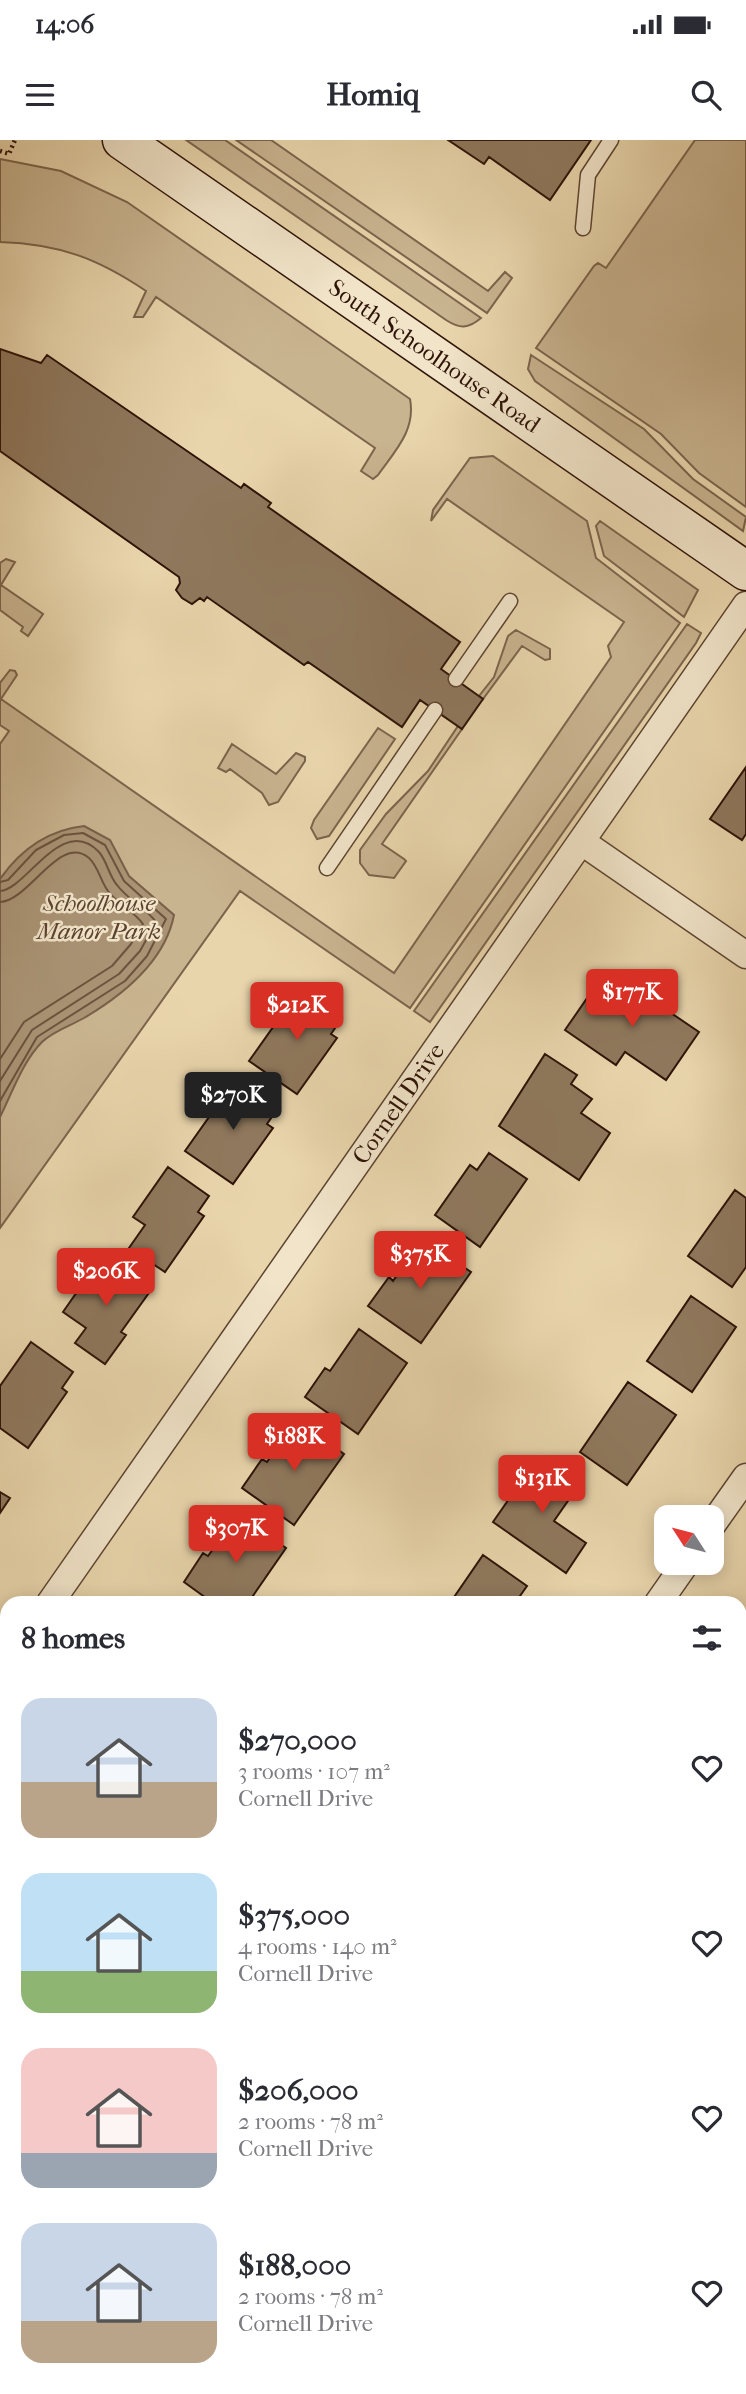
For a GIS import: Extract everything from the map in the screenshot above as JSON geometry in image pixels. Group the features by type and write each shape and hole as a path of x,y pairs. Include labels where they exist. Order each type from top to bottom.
{"street":[{"name":"South Schoolhouse Road","path":"122,140 746,571"},
{"name":"Cornell Drive","path":"55,1596 746,605"},
{"path":"582,842 746,955"},
{"path":"728,1517 746,1477"},
{"path":"663,1596 678,1575"}],"lane":[{"path":"583,228 588,175 611,140"},
{"path":"456,680 510,601"},
{"path":"327,868 435,710"}],"path":[{"path":"0,151 9,155 15,140"}],"green space":[{"path":"186,140 225,140 481,318 464,327 446,320"},
{"path":"236,140 271,140 488,291 505,272 512,278 487,313"},
{"path":"695,140 746,140 746,507 699,473 661,434 536,348 594,266 598,263 606,268"},
{"path":"0,159 61,171 127,202 410,399 410,421 403,440 378,475 373,479 361,471 375,448 156,297 143,317 134,317 146,291 111,270 59,250 0,242"},
{"path":"531,355 644,429 693,479 746,517 743,531 535,381 528,369"},
{"name":"Schoolhouse Manor Park","path":"493,456 587,521 596,558 680,623 410,1008 240,891 0,1228 0,744 9,731 0,725 0,683 10,670 15,671 17,675 1,699 394,973 611,657 608,646 624,622 447,499 431,521 433,510 470,458"},
{"path":"600,521 698,590 684,617 604,556 596,526"},
{"path":"6,559 15,562 1,585 43,614 28,636 21,631 23,627 0,610 0,563"},
{"path":"687,624 701,633 696,643 430,1022 414,1011"},
{"path":"516,630 550,649 550,659 545,660 522,646 483,699 479,696 494,677 508,636"},
{"path":"458,726 462,729 382,844 406,861 394,878 369,875 360,863 360,850 386,814 428,771"},
{"path":"378,728 395,739 329,836 317,839 311,828 314,820"},
{"path":"232,744 276,774 296,753 305,757 305,761 278,802 269,805 262,793 230,769 226,772 218,768"}],"water":[{"path":"84,826 110,840 129,876 174,915 162,947 140,975 113,999 52,1035 35,1050 0,1117 0,879 26,850 36,843 59,832"}],"building":[{"path":"448,140 591,140 550,200 489,157 484,164"},
{"path":"0,349 41,363 47,355 241,488 244,484 271,503 268,507 460,642 441,669 483,699 462,729 420,700 402,727 308,662 304,665 207,597 204,601 200,598 192,604 182,598 176,590 180,583 179,577 0,451"},
{"path":"746,767 746,834 742,840 710,819"},
{"path":"618,977 699,1032 666,1080 625,1052 616,1065 565,1030 592,991 603,999"},
{"path":"300,989 342,1018 331,1034 337,1038 297,1094 249,1061"},
{"path":"545,1054 577,1075 571,1084 592,1099 581,1113 610,1133 579,1180 499,1126"},
{"path":"236,1079 278,1108 267,1124 273,1128 233,1184 185,1151"},
{"path":"489,1153 527,1179 480,1247 435,1215 470,1165 477,1170"},
{"path":"168,1167 209,1196 198,1212 204,1216 165,1272 129,1248 145,1225 133,1217"},
{"path":"735,1190 746,1198 746,1267 732,1287 688,1256"},
{"path":"422,1239 471,1272 421,1343 368,1306 389,1277 393,1281"},
{"path":"102,1256 151,1290 121,1332 126,1335 105,1364 75,1343 86,1328 63,1312"},
{"path":"691,1296 736,1327 692,1392 647,1361"},
{"path":"359,1329 407,1363 358,1434 305,1397 325,1368 330,1371"},
{"path":"31,1342 73,1372 62,1388 67,1392 28,1448 0,1428 0,1386"},
{"path":"628,1382 676,1415 627,1485 580,1452"},
{"path":"296,1420 344,1454 294,1525 242,1488 262,1459 267,1462"},
{"path":"538,1457 579,1485 554,1521 586,1543 566,1573 493,1522"},
{"path":"0,1492 10,1498 0,1513"},
{"path":"238,1515 286,1548 253,1596 203,1596 184,1582 203,1553 208,1556"},
{"path":"483,1555 527,1586 520,1596 455,1596"}]}
